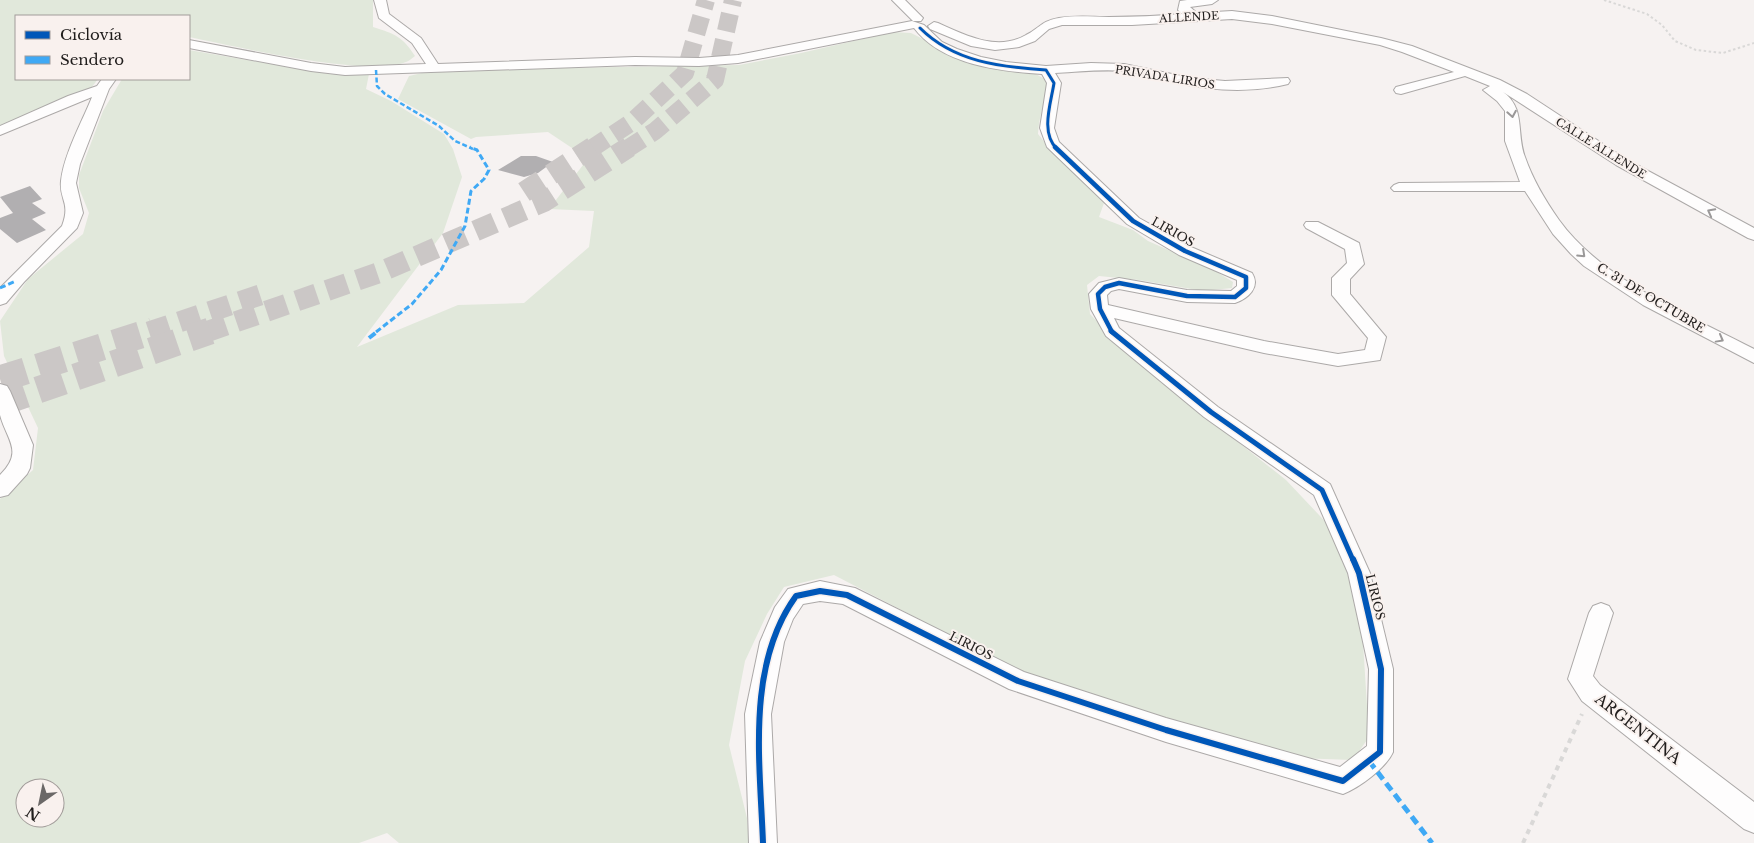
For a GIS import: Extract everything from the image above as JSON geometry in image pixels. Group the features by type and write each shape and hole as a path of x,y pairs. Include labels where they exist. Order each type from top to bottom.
{"street":[{"path":"380,0 383,15 417,41 434,67"},
{"path":"898,0 939,45 970,58 1014,68 1046,70"},
{"path":"1194,17 1184,10 1182,7 1184,4 1212,0"},
{"name":"ALLENDE","path":"921,24 975,43 995,46 1015,44 1031,38 1045,26 1061,21 1132,21 1232,15 1380,42 1454,69"},
{"path":"190,44 311,67 345,71 635,61 699,62 792,49 921,24"},
{"name":"PRIVADA LIRIOS","path":"1046,70 1098,67 1134,69 1191,82 1228,87 1258,86 1282,81"},
{"path":"1401,90 1454,69"},
{"name":"C. 31 DE OCTUBRE","path":"1454,69 1501,97 1510,105 1514,115 1512,135 1514,150 1531,186 1561,235 1590,262 1642,295 1754,357"},
{"name":"CALLE ALLENDE","path":"1454,69 1494,83 1522,97 1621,162 1754,235"},
{"name":"LIRIOS","path":"764,843 758,714 772,642 783,614 796,596 820,590 847,595 1018,681 1166,730 1343,781 1380,752 1382,669 1359,573 1322,490 1211,412 1112,332 1100,309 1098,294 1105,287 1119,283 1187,296 1235,297 1246,288 1246,277 1185,251 1133,221 1052,144 1047,128 1054,82 1046,70"},
{"path":"0,131 106,84"},
{"path":"0,299 18,278 70,228 74,213 68,183 72,164 106,84"},
{"path":"1399,188 1531,186"},
{"path":"1100,309 1264,347 1338,360 1373,355 1377,337 1341,295 1341,278 1356,264 1353,247 1312,225"},
{"path":"0,278 18,278"},
{"path":"0,391 23,445 20,468 0,489"},
{"name":"ARGENTINA","path":"1601,613 1580,679 1591,693 1754,819"}],"path":[{"path":"1604,0 1640,11 1660,22 1675,41 1692,49 1715,55 1736,51 1741,47 1754,43"},
{"path":"1523,843 1591,693"}],"shaded area":[{"path":"0,0 373,0 373,27 402,40 415,56 406,62 388,66 362,66 267,53 190,37 190,15 15,15 15,80 97,80 92,87 0,127"},
{"path":"893,32 911,33 953,54 1034,73 1048,81 1038,134 1054,154 1104,203 1099,217 1133,230 1148,241 1212,269 1233,282 1232,288 1203,291 1139,280 1099,276 1087,285 1090,314 1132,358 1286,480 1336,533 1362,627 1369,737 1353,760 1296,758 1023,673 834,575 784,587 767,614 745,661 729,745 747,818 749,843 399,843 387,833 359,843 0,843 0,499 33,470 38,428 4,356 0,321 28,279 83,234 89,213 79,188 79,175 103,111 121,80 190,80 190,50 330,74 369,74 366,89 391,101 444,134 453,149 462,177 443,233 357,347 458,305 524,303 589,247 594,211 549,209 583,165 572,148 548,132 476,137 471,139 398,99 409,76 422,73 491,69 739,65"}],"building":[{"path":"521,156 536,156 553,162 538,173 524,177 498,170"},
{"path":"30,186 42,199 32,203 46,213 32,219 46,230 17,243 0,229 0,218 13,213 0,197"}],"tunnel":[{"path":"591,149 632,122 685,73 706,0"},
{"path":"627,149 655,131 715,80 733,0"},
{"path":"524,192 593,147"},
{"path":"206,332 378,273 545,201 629,147"},
{"path":"149,332 260,295"},
{"path":"0,379 153,331"},
{"path":"0,403 210,331"}],"marked path":[{"path":"369,338 412,304 441,270 465,226 471,191 484,179 489,170 477,150 455,141 439,126 385,94 377,86 376,70"},
{"path":"0,288 16,281"},
{"path":"1369,761 1432,843"}],"cycle path":[{"path":"763,843 758,714 772,642 783,614 796,596 820,591 847,595 1018,681 1166,730 1343,781 1380,752 1381,669 1359,573 1322,490 1211,412 1112,332 1100,309 1098,294 1105,287 1119,283 1187,296 1235,297 1246,288 1246,277 1185,251 1133,221 1052,144 1047,128 1054,83 1046,70 1006,66 965,57 940,46 920,28"}]}
